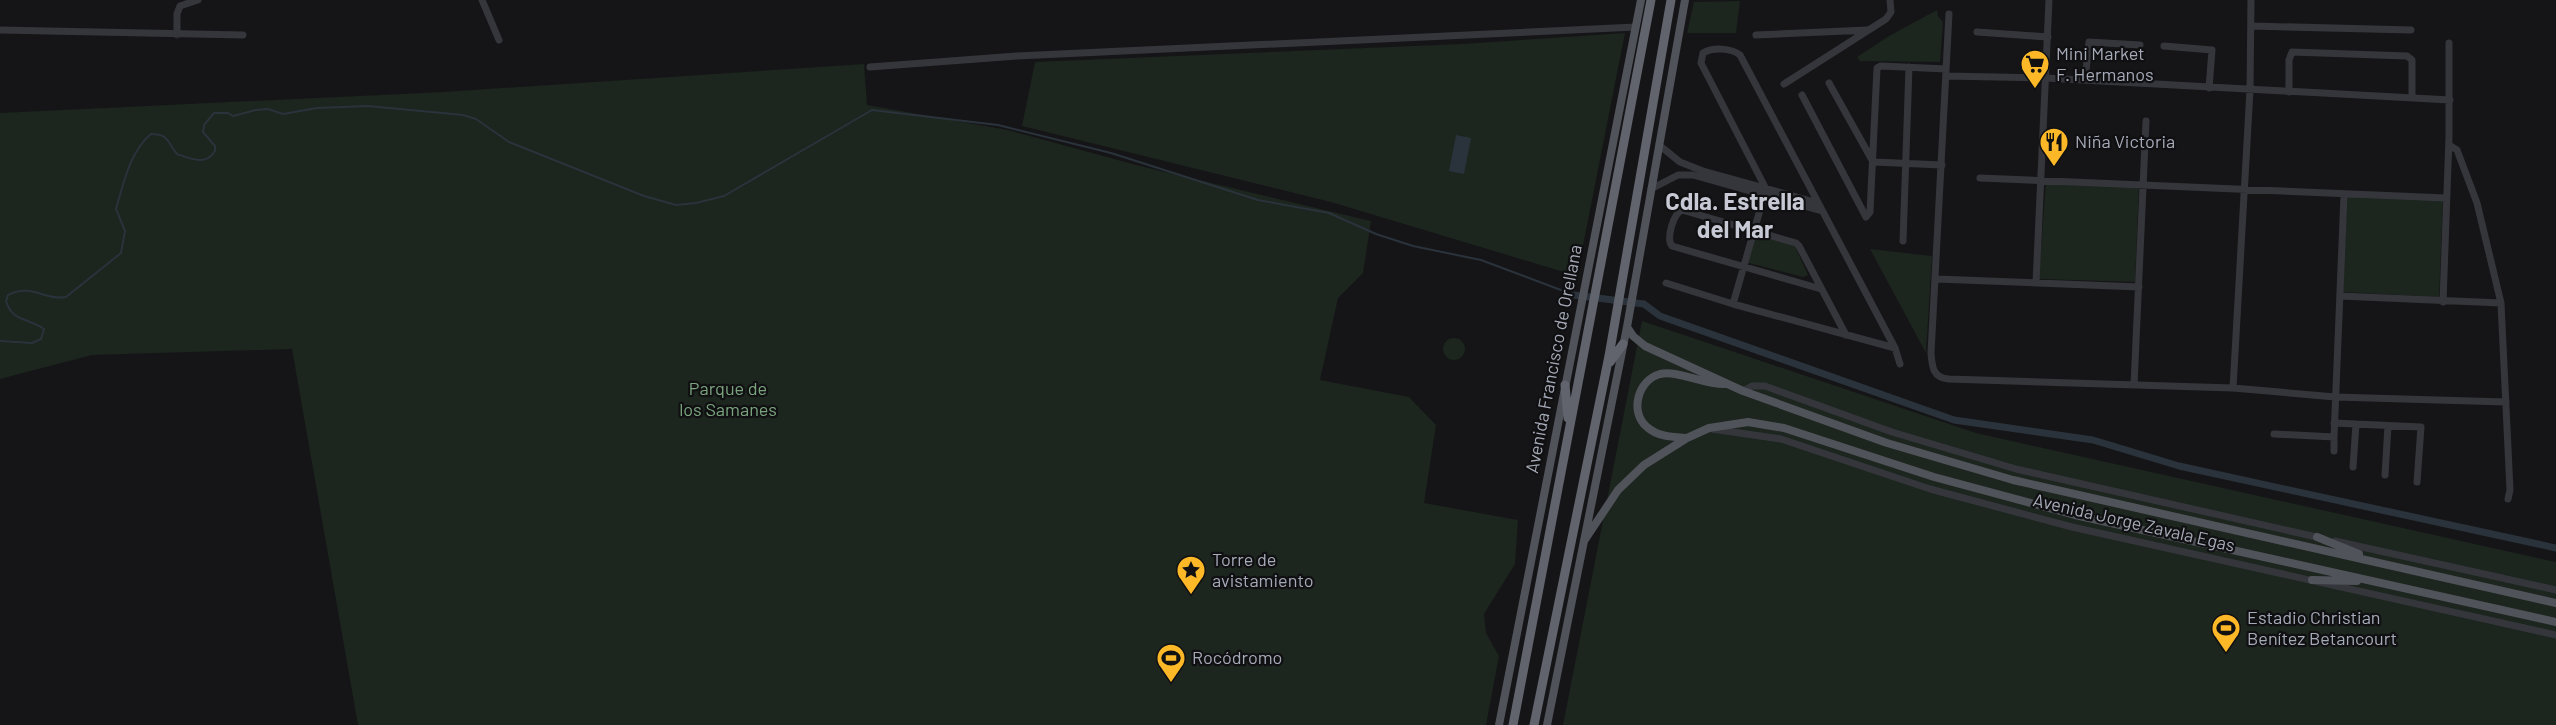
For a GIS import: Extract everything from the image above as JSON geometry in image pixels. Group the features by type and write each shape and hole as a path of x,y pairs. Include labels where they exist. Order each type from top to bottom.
{"highway":[{"name":"Avenida Francisco de Orellana","path":"1513,725 1651,0"},
{"path":"1534,725 1606,369 1671,0"},
{"path":"1606,369 1615,352 1623,344"},
{"path":"1565,385 1569,431"}],"main road":[{"name":"Avenida Francisco de Orellana","path":"1499,725 1641,0"},
{"path":"1547,725 1627,327 1685,0"},
{"name":"Avenida Jorge Zavala Egas","path":"1627,327 1645,346 1743,391 1887,443 2013,480 2556,603"},
{"path":"1687,438 1656,433 1642,423 1637,411 1637,402 1643,387 1653,377 1666,374 1708,384 1729,384"},
{"name":"Avenida Jorge Zavala Egas","path":"1584,541 1612,498 1635,473 1652,459 1709,428 1748,422 1784,428 1890,463 2009,498 2556,622"},
{"path":"2317,537 2382,564"},
{"path":"2312,580 2377,582"}],"street":[{"path":"177,35 177,14 180,6 198,0"},
{"path":"482,0 499,40"},
{"path":"1784,84 1888,17 1890,0"},
{"path":"2036,283 2049,0"},
{"path":"2233,388 2250,90 2252,0"},
{"path":"1949,14 1932,362 1935,373 1940,378 2233,388 2336,397 2506,402"},
{"path":"2251,26 2411,30"},
{"path":"870,67 1017,56 1636,27"},
{"path":"0,30 243,35"},
{"path":"1756,35 1867,30"},
{"path":"1977,32 2048,37"},
{"path":"2085,80 2089,42 2140,45"},
{"path":"2443,302 2449,145 2449,43"},
{"path":"2164,46 2212,50 2210,88"},
{"path":"1733,304 1765,192 1701,63 1703,53 1708,50 1734,50 1740,55 1895,348 1900,364"},
{"path":"2289,92 2289,60 2292,52 2407,56 2412,60 2412,98"},
{"path":"1802,95 1866,217 1870,212 1874,162 1877,68 1881,66 1909,67 1946,73 2450,100"},
{"path":"1903,241 1909,67"},
{"path":"1828,83 1874,162"},
{"path":"2134,385 2146,121"},
{"path":"1659,145 1682,163 1765,192"},
{"path":"2449,145 2457,150 2477,203 2501,303 2510,490 2508,499"},
{"path":"1874,162 1942,165"},
{"path":"1651,189 1678,175 1693,175 1820,207"},
{"path":"1980,178 2446,198"},
{"path":"2334,451 2344,195"},
{"path":"1821,289 1670,245 1669,239 1676,214 1682,210 1797,244 1846,335"},
{"path":"1936,279 2139,287"},
{"path":"1666,283 1733,304 1895,348"},
{"path":"2340,296 2501,303"},
{"name":"Avenida Jorge Zavala Egas","path":"1743,391 1756,385 1765,386 1892,432 2016,469 2556,590"},
{"path":"2334,423 2421,427 2417,482"},
{"path":"2353,467 2356,424"},
{"path":"2385,475 2388,426"},
{"name":"Avenida Jorge Zavala Egas","path":"1709,428 1781,440 1875,472 2006,510 2556,634"},
{"path":"2274,434 2334,437"}],"green space":[{"path":"1740,1 1736,33 1687,33 1694,2"},
{"path":"1937,10 1943,22 1940,62 1860,61 1857,57 1889,36"},
{"path":"1625,33 1577,276 1331,202 1022,126 1035,62 1462,44"},
{"name":"Parque de los Samanes","path":"864,64 867,105 1008,130 1140,166 1371,221 1363,273 1338,298 1320,380 1409,397 1436,425 1424,503 1518,520 1515,564 1484,614 1486,633 1499,656 1486,725 358,725 292,349 92,355 0,379 0,113 443,92"},
{"path":"2046,181 2139,187 2135,282 2039,279"},
{"path":"2347,196 2443,200 2439,297 2343,292"},
{"path":"1754,233 1793,242 1808,275 1803,277 1745,262"},
{"path":"1870,249 1932,256 1926,353"},
{"path":"1642,321 1976,433 2556,562 2556,725 1563,725"},
{"path":"1454,338 1464,345 1465,349 1458,359 1454,360 1444,353 1443,349 1450,339"}],"shaded area":[{"path":"1456,135 1471,138 1464,174 1449,171"}],"waterway":[{"path":"0,341 32,343 41,339 44,329 12,313 6,301 8,295 31,291 51,297 66,297 121,253 125,231 116,209 133,159 151,134 161,135 167,139 177,154 203,160 215,151 215,146 203,132 204,125 214,113 228,113 233,116 268,109 283,114 317,108 368,106 463,115 476,119 509,142 644,196 676,205 724,196 872,110 998,125 1111,153 1258,200 1329,213 1376,234 1413,246 1481,260 1574,295"},
{"path":"1574,295 1644,304 1660,316 1954,420 2093,440 2179,466 2556,548"}],"place":[{"name":"Mini Market F. Hermanos","path":"2035,90"},
{"name":"Niña Victoria","path":"2054,168"},
{"name":"Torre de avistamiento","path":"1191,596"},
{"name":"Estadio Christian Benítez Betancourt","path":"2226,654"},
{"name":"Rocódromo","path":"1171,684"}],"district":[{"name":"Cdla. Estrella del Mar","path":"1735,216"}]}
